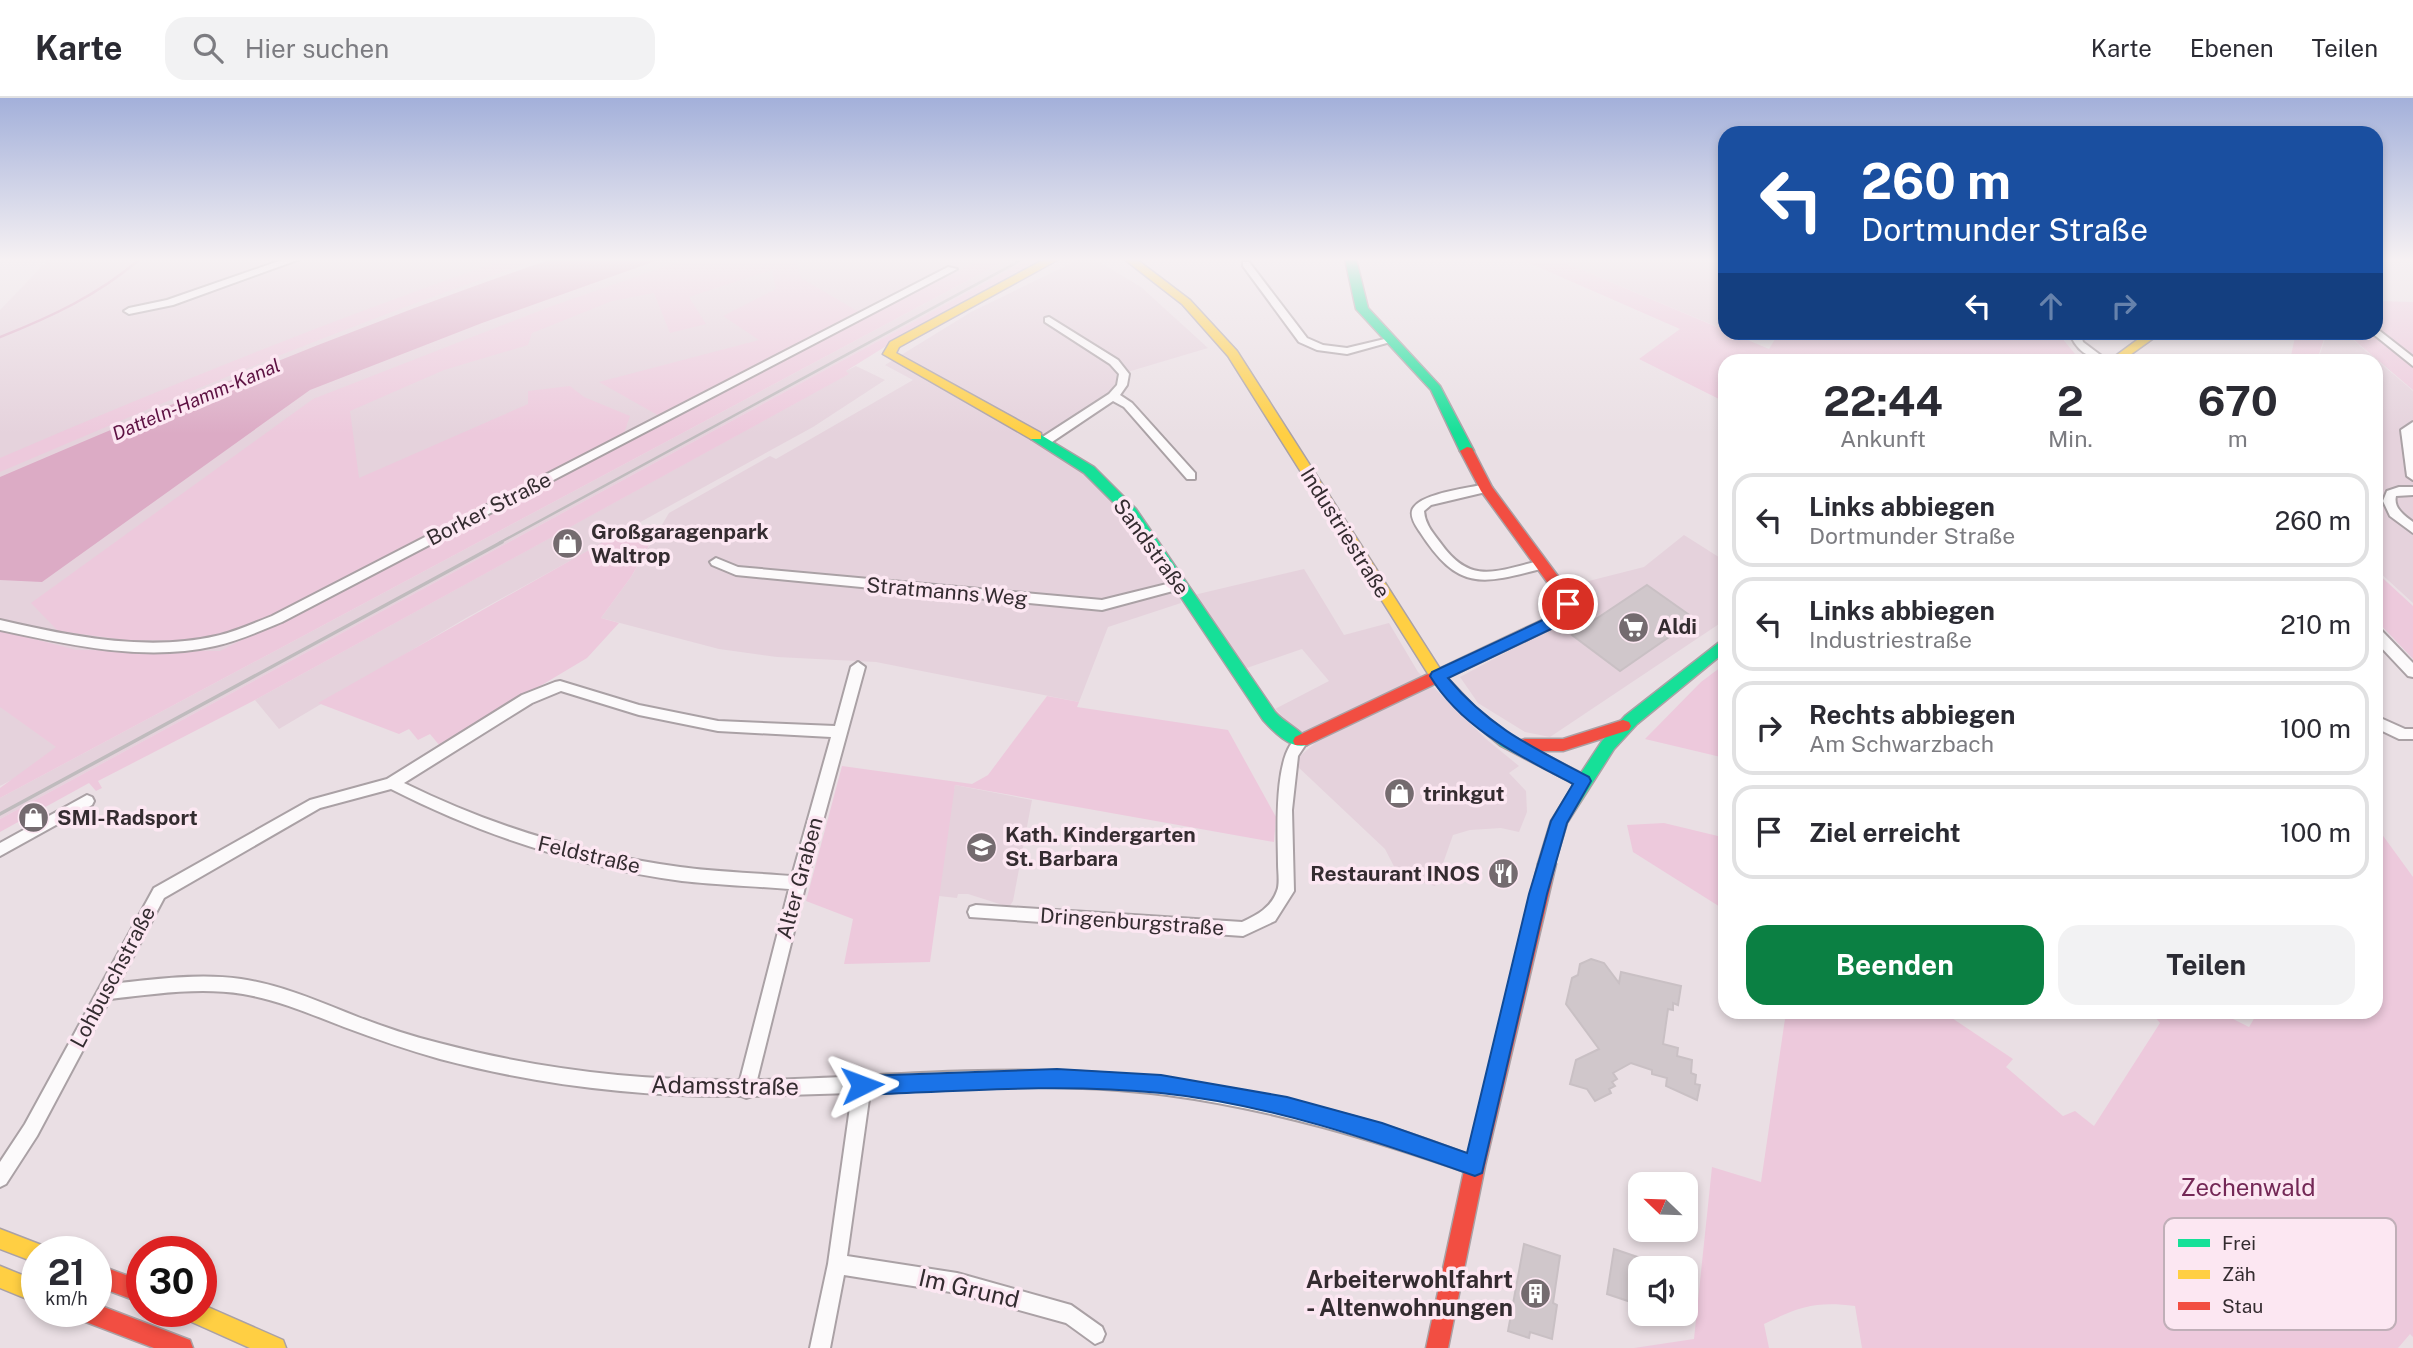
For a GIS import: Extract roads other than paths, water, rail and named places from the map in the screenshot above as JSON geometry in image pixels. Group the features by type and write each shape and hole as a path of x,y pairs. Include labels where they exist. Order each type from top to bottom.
{"street":[{"name":"Borker Straße","path":"0,625 62,639 150,645 202,644 231,637 277,619 859,317"},
{"name":"Sandstraße","path":"945,317 894,345 889,354 1045,441 1089,470 1131,512 1269,716 1281,729 1301,740"},
{"name":"Industriestraße","path":"1203,317 1233,354 1437,676 1463,706 1507,742 1583,781"},
{"path":"1286,317 1303,340 1321,348 1347,351 1389,341"},
{"path":"1301,740 1568,613 1568,604 1561,591 1539,565 1486,488 1436,389 1369,317"},
{"path":"1045,441 1113,396 1122,385 1124,374 1049,320"},
{"path":"2383,337 2413,363"},
{"path":"2077,340 2094,354"},
{"path":"2125,354 2145,340"},
{"path":"1113,396 1128,405 1191,476"},
{"path":"2413,426 2407,430 2413,476"},
{"path":"1486,488 1432,500 1419,507 1419,520 1447,563 1459,572 1479,576 1539,565"},
{"path":"2413,491 2391,494 2389,501 2394,513 2413,529"},
{"name":"Stratmanns Weg","path":"716,562 736,571 1102,605 1178,585"},
{"path":"2383,640 2413,672"},
{"path":"1437,1348 1475,1166 1538,894 1559,821 1583,781 1628,723 1661,692 1718,648"},
{"name":"Alter Graben","path":"746,1090 798,883 858,667"},
{"name":"Lohbuschstraße","path":"0,1178 31,1130 159,893 315,804 392,783 527,699 560,686 639,710 718,726 840,732"},
{"path":"1507,742 1547,749 1566,748 1628,723"},
{"path":"2383,724 2404,735 2413,734"},
{"name":"Dringenburgstraße","path":"976,912 1243,929 1269,916 1286,891 1285,810 1291,755 1301,740"},
{"name":"Feldstraße","path":"392,783 444,811 550,848 680,874 798,883"},
{"path":"0,850 87,801"},
{"name":"Adamsstraße","path":"105,992 206,984 243,987 276,994 437,1051 498,1065 676,1089 746,1090 1057,1079 1161,1084 1287,1107 1382,1133 1475,1166"},
{"path":"820,1348 837,1264 862,1085"},
{"path":"0,1239 21,1247"},
{"name":"Im Grund","path":"837,1264 957,1283 1071,1315 1095,1334"},
{"path":"0,1277 21,1286"},
{"path":"112,1321 182,1348"},
{"path":"217,1322 275,1348"}],"water":[{"name":"Datteln-Hamm-Kanal","path":"391,317 498,317 310,390 42,582 0,580 0,477"}],"waterway":[{"path":"0,337 45,317"}],"railway":[{"path":"499,543 915,317"},
{"path":"0,814 502,542"}],"place":[{"name":"Großgaragenpark Waltrop","path":"568,544"},
{"name":"Aldi","path":"1634,627"},
{"name":"trinkgut","path":"1400,794"},
{"name":"SMI-Radsport","path":"34,818"},
{"name":"Kath. Kindergarten St. Barbara","path":"982,847"},
{"name":"Restaurant INOS","path":"1503,874"},
{"name":"Arbeiterwohlfahrt - Altenwohnungen","path":"1536,1294"}],"park label":[{"name":"Zechenwald","path":"2248,1188"}]}
